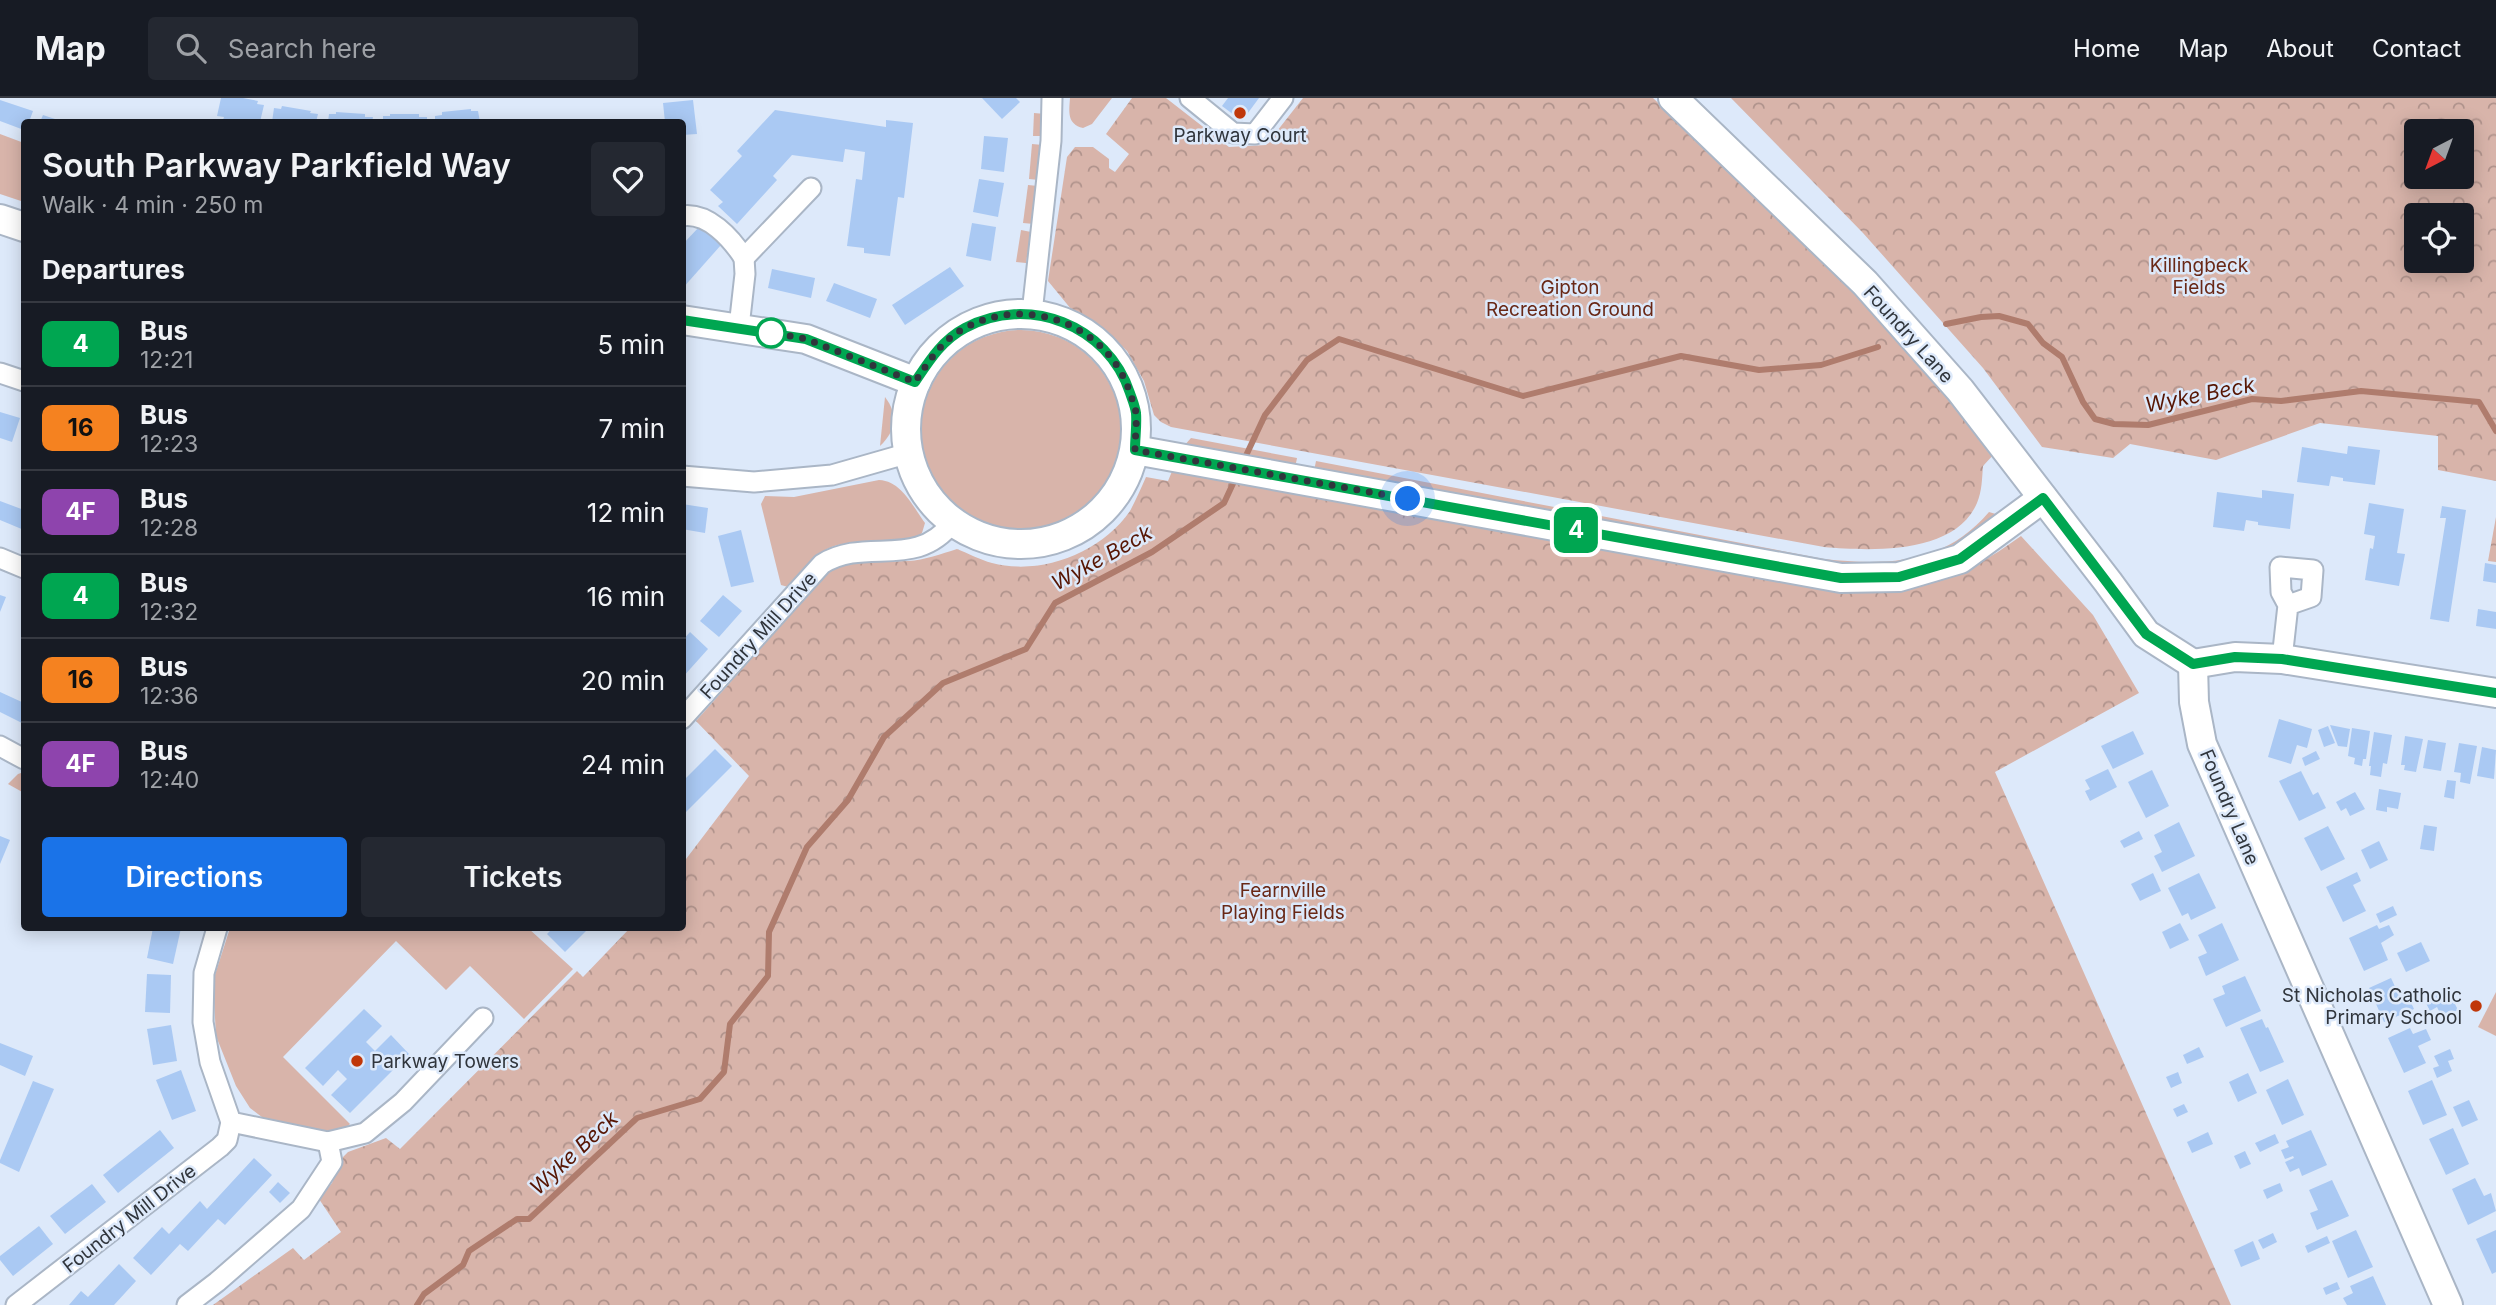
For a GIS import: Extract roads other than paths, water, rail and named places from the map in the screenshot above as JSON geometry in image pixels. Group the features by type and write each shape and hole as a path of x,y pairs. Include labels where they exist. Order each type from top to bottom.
{"street":[{"path":"1032,313 1051,141 1052,98"},
{"path":"1190,98 1233,133 1255,134 1283,98"},
{"name":"Foundry Lane","path":"1673,98 1865,283 1960,390 2146,634 2193,664 2194,702 2202,744 2448,1305"},
{"path":"744,258 811,188"},
{"path":"686,215 693,214 716,227 733,241 744,258 745,274 739,327"},
{"path":"0,219 21,227"},
{"path":"1032,313 1069,323 1101,345 1124,375 1136,412 1135,450 1123,484 1101,512 1072,533 1038,543 1002,542 969,531 953,522 937,507 920,485 909,453 906,416 915,382 934,352 962,329 982,320 1002,314 1032,313"},
{"path":"686,320 806,339 915,382"},
{"path":"0,373 21,381"},
{"path":"1135,450 1841,578 1899,577 1960,559 2043,498"},
{"path":"686,476 754,482 832,475 909,453"},
{"name":"Foundry Mill Drive","path":"686,715 822,564 834,556 847,553 920,547 937,540 953,522"},
{"path":"0,558 21,567"},
{"path":"2282,659 2288,606"},
{"path":"2193,664 2235,657 2282,659 2496,693"},
{"path":"0,746 21,757"},
{"path":"216,931 204,972 203,1022 210,1062 231,1122 328,1142 365,1133 403,1102 484,1018"},
{"name":"Foundry Mill Drive","path":"16,1305 220,1147 230,1132 231,1122"},
{"path":"187,1305 301,1209 332,1162 328,1142"}],"waterway":[{"name":"Wyke Beck","path":"1946,324 1999,316 2028,324 2043,343 2062,357 2083,402 2095,419 2114,424 2148,425 2252,399 2281,401 2361,391 2479,402 2496,431"},
{"name":"Wyke Beck","path":"1243,462 1265,415 1307,360 1339,339 1523,396 1681,356 1759,370 1821,365 1878,347"},
{"name":"Wyke Beck","path":"417,1305 424,1294 463,1265 469,1251 517,1219 529,1219 637,1118 700,1099 724,1072 730,1024 768,976 769,932 807,847 848,800 884,737 943,683 1026,649 1055,603 1152,552 1224,503 1237,475"}],"place":[{"name":"Parkway Court","path":"1240,113"},
{"name":"St Nicholas Catholic Primary School","path":"2476,1006"},
{"name":"Parkway Towers","path":"357,1061"}],"park label":[{"name":"Killingbeck Fields","path":"2199,276"},
{"name":"Gipton Recreation Ground","path":"1570,298"},
{"name":"Fearnville Playing Fields","path":"1283,901"}]}
